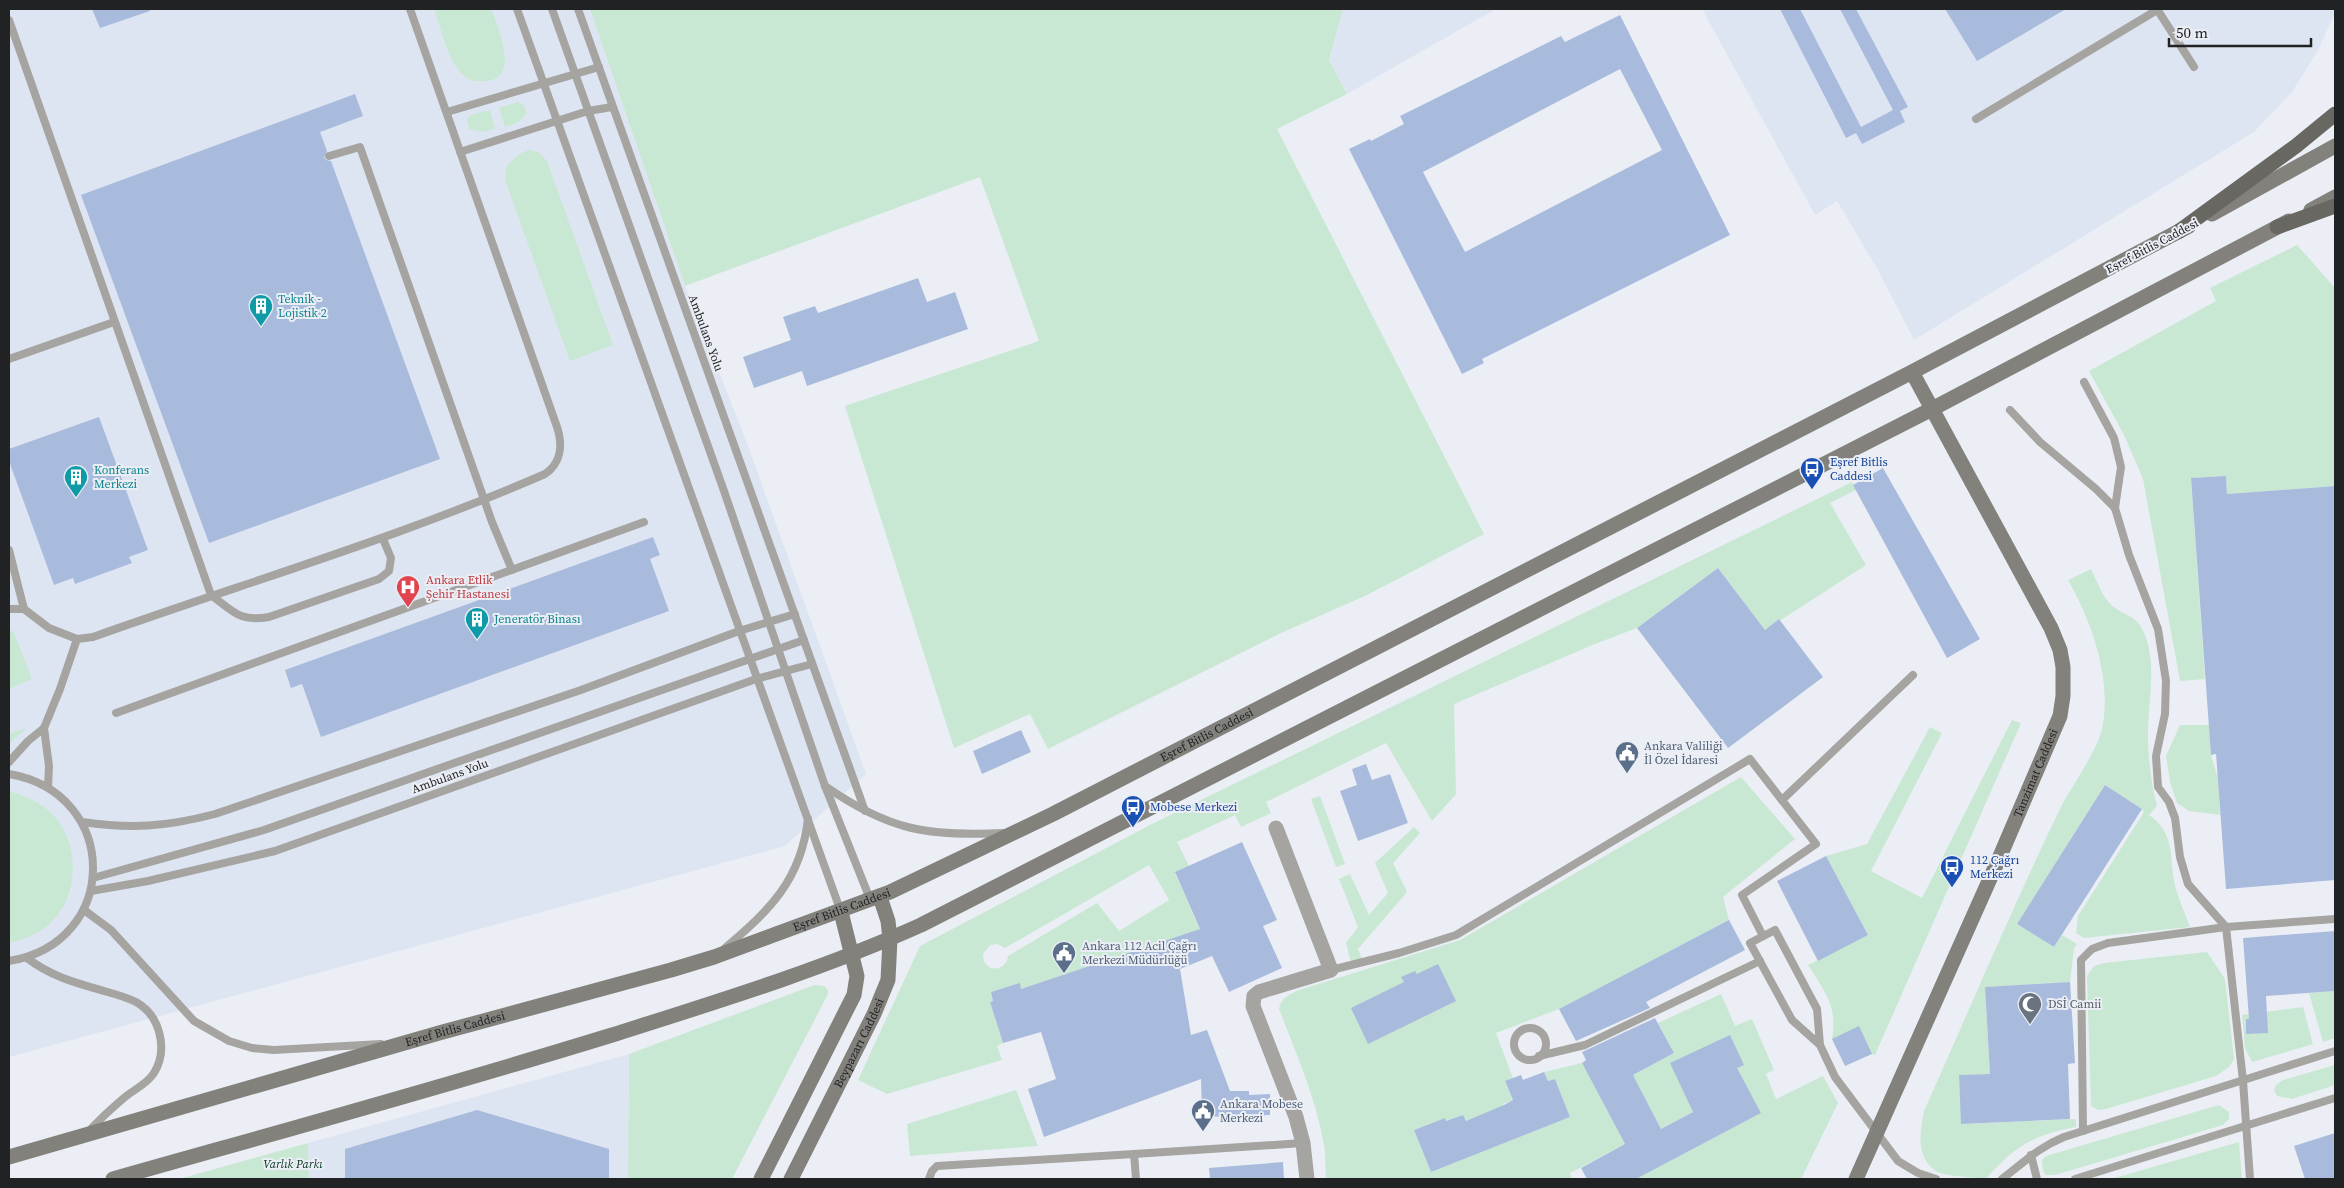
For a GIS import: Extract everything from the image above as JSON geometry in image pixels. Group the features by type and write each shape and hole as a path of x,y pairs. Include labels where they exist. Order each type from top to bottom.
{"main road":[{"path":"2178,232 2296,146 2335,114"},
{"name":"Eşref Bitlis Caddesi","path":"9,1157 714,957 875,898 1014,833 1912,372 2178,232 2335,146"},
{"path":"113,1179 523,1062 719,1002 890,939 930,921 1932,409 2335,197"},
{"path":"2277,228 2335,206"},
{"name":"Tanzimat Caddesi","path":"1856,1179 2060,716 2063,696 2062,658 2054,634 1912,372"},
{"name":"Beypazarı Caddesi","path":"791,1179 882,996 890,969 890,939 888,921 875,898"},
{"name":"Beypazarı Caddesi","path":"762,1179 854,994 858,976 841,912"}],"street":[{"path":"1276,828 1331,970 1259,992 1254,996 1253,1006 1296,1117 1304,1143 1307,1179"}],"lane":[{"path":"9,609 24,609 49,628 77,639 93,637 211,595 384,539 485,500 551,470 558,460 561,442 410,9"},
{"path":"518,9 621,294 756,679 808,817 841,912"},
{"path":"552,9 779,649 825,786 875,898"},
{"name":"Ambulans Yolu","path":"578,9 865,811"},
{"path":"1976,119 2157,10 2194,67"},
{"path":"9,20 211,595 243,618 269,617 379,579 389,571 391,558 384,539"},
{"path":"447,112 599,67"},
{"path":"460,152 557,120 588,111 612,107"},
{"path":"329,156 360,147 485,500 512,570"},
{"path":"9,359 114,322"},
{"path":"2084,382 2114,438 2121,467 2115,508 2130,555 2158,629 2166,681 2164,714 2156,756 2158,787 2169,802 2174,818 2180,857 2188,884 2226,926 2243,1081 2250,1179"},
{"path":"2010,410 2040,442 2089,482 2115,508"},
{"path":"116,713 644,522"},
{"path":"9,550 24,609"},
{"path":"82,822 118,827 149,827 184,822 215,814 581,690 740,631 795,614"},
{"path":"9,762 28,741 44,728 77,639"},
{"path":"94,878 264,830 804,640"},
{"name":"Ambulans Yolu","path":"91,891 148,881 275,851 756,679 812,664"},
{"path":"1782,800 1913,675"},
{"path":"44,728 49,766 48,787"},
{"path":"1331,970 1399,953 1456,935 1750,759 1816,844 1742,895 1763,936"},
{"path":"9,774 26,777 48,787 67,802 82,822 91,844 94,878 84,910 69,932 50,948 27,958 9,961"},
{"path":"825,786 865,811 896,825 936,834 960,836 1014,833"},
{"path":"714,957 769,908 788,884 802,852 808,817"},
{"path":"84,910 111,930 194,1021 230,1041 252,1048 274,1050 408,1043"},
{"path":"2083,1131 2081,960 2092,949 2108,943 2226,926 2335,919"},
{"path":"1820,1045 1792,1020 1750,943 1775,930 1817,1009 1820,1045 1835,1077 1898,1161 1918,1173 1936,1179"},
{"path":"27,958 42,970 61,978 138,1003 154,1019 160,1033 161,1048 154,1073 145,1084 101,1118 84,1137"},
{"path":"1539,1056 1543,1053 1546,1043 1542,1033 1533,1028 1518,1032 1515,1037 1514,1047 1520,1056 1530,1059 1585,1045 1760,961"},
{"path":"2002,1179 2031,1155 2048,1144 2335,1050"},
{"path":"2075,1179 2335,1098"},
{"path":"929,1179 932,1171 937,1166 1304,1143"},
{"path":"1134,1154 1136,1179"},
{"path":"2031,1155 2036,1179"}],"shaded area":[{"name":"Ankara Etlik Şehir Hastanesi","path":"9,9 590,9 685,286 747,443 866,774 785,846 9,1057"},
{"path":"1343,9 1496,9 1347,94 1329,60"},
{"path":"1702,9 2335,9 2335,13 2318,50 2292,92 2254,132 1914,340 1878,270 1837,201 1815,215"},
{"path":"629,1054 628,1179 309,1179 308,1143"}],"green space":[{"path":"434,9 491,9 502,39 505,62 503,71 497,78 486,81 474,81 466,78 458,70 449,54"},
{"path":"590,9 1343,9 1329,60 1347,94 1277,129 1484,534 1367,595 1279,634 1048,749 1030,714 954,748 845,406 1039,341 980,177 685,286"},
{"path":"518,102 523,104 527,114 517,123 505,127 499,108"},
{"path":"490,110 495,129 482,132 469,129 467,119 471,115"},
{"path":"529,150 538,152 547,161 613,345 570,361 505,180 507,165 521,153"},
{"path":"2297,245 2335,288 2335,486 2227,494 2226,476 2191,478 2205,679 2180,681 2143,479 2124,435 2089,371 2216,301 2210,288"},
{"path":"1852,482 1856,490 1830,503 1866,565 1765,630 1718,568 1637,628 1454,704 1456,794 1432,821 1386,743 1266,802 1271,813 1241,827 1235,815 1177,842 1189,866 1175,873 1200,930 1021,989 1019,984 991,992 993,1001 990,1002 1003,1043 997,1046 1002,1060 887,1094 858,1080 920,946 1152,824","holes":["1149,865 1169,900 1119,931 1097,903 1008,956 1002,966 990,968 984,962 983,954 990,945 997,944 1005,948"]},
{"path":"2091,569 2111,605 2136,620 2139,624 2149,647 2151,684 2148,734 2152,779 2157,806 2149,815 2158,822 2168,838 2175,886 2190,927 2084,938 2076,933 2078,916 2144,812 2105,785 2017,924 2054,947 2062,935 2077,944 2074,948 2070,982 1985,987 1990,1074 1959,1075 1962,1124 2076,1119 2076,1127 2048,1134 2026,1144 2006,1158 1986,1179 1941,1173 1929,1165 1922,1151 1921,1127 1924,1111 2041,848 2064,801 2096,745 2103,724 2105,706 2102,668 2091,630 2068,580"},
{"path":"10,629 15,635 32,679 9,689"},
{"path":"2012,720 2021,723 1875,1055 1832,1039 1832,1008 1825,992 1808,965 1868,935 1826,856 1867,844 1930,727 1942,733 1871,871 1922,898"},
{"path":"2180,725 2209,725 2211,755 2218,779 2220,815 2189,811 2177,803 2170,782 2166,756"},
{"path":"26,728 9,744 9,734"},
{"path":"1741,777 1795,839 1723,897 1729,920 1559,1009 1496,1033 1513,1078 1505,1082 1513,1100 1503,1104 1505,1109 1466,1121 1463,1115 1446,1121 1445,1118 1414,1130 1431,1172 1570,1117 1555,1079 1548,1081 1544,1072 1582,1063 1625,1144 1570,1173 1572,1179 1326,1179 1325,1149 1316,1110 1279,1009 1284,999 1299,990 1460,940"},
{"path":"9,791 41,805 60,824 72,853 73,869 66,901 58,914 47,926 38,932 24,939 9,943"},
{"path":"1320,796 1345,864 1336,867 1311,799"},
{"path":"1414,827 1420,833 1393,863 1407,892 1358,949 1362,959 1351,962 1346,943 1358,927 1339,879 1350,874 1369,915 1388,893 1375,863"},
{"path":"2207,952 2225,979 2234,1059 2229,1067 2216,1076 2106,1109 2098,1110 2091,1106 2087,976 2094,966 2104,963"},
{"path":"814,985 824,986 828,990 828,994 732,1179 628,1179 629,1054"},
{"path":"2335,991 2335,1038 2323,1042 2309,993"},
{"path":"1721,994 1735,1026 1752,1019 1774,1070 1766,1074 1776,1099 1823,1076 1838,1103 1801,1179 1636,1179 1761,1113 1745,1084 1661,1129 1633,1075 1674,1053 1658,1023"},
{"path":"2303,1007 2313,1044 2252,1062 2245,1048 2242,1015"},
{"path":"2335,1065 2335,1085 2292,1099 2277,1096 2274,1090 2276,1085 2283,1080"},
{"path":"1016,1090 1038,1146 910,1156 907,1124"},
{"path":"2219,1105 2229,1112 2229,1119 2223,1125 2055,1175 2046,1175 2043,1171 2042,1160 2046,1156"},
{"path":"2239,1142 2242,1179 2111,1179"},
{"name":"Varlık Parkı","path":"308,1143 309,1179 179,1179"}],"building":[{"path":"92,9 149,9 150,11 100,28"},
{"path":"1780,9 1800,9 1861,127 1893,110 1840,9 1856,9 1908,107 1900,111 1905,122 1862,144 1856,133 1846,138"},
{"path":"1945,9 2066,9 1977,61"},
{"path":"1620,15 1730,235 1482,359 1484,363 1462,374 1349,149 1370,139 1371,141 1404,124 1400,116 1561,36 1565,42","holes":["1620,69 1662,150 1465,252 1423,172"]},
{"name":"Teknik - Lojistik 2","path":"355,94 363,116 320,132 327,151 324,157 326,160 331,161 440,459 209,543 81,195"},
{"path":"918,278 927,302 955,292 968,329 807,386 802,371 754,388 743,357 791,340 783,317 815,306 818,313"},
{"name":"Konferans Merkezi","path":"99,417 148,550 129,557 132,563 75,584 73,578 54,585 9,461 9,449"},
{"path":"1883,468 1980,639 1947,658 1853,485"},
{"path":"2226,476 2227,494 2335,486 2335,880 2226,889 2216,754 2211,755 2191,478"},
{"name":"Jeneratör Binası","path":"653,537 660,555 650,559 669,611 321,737 302,684 291,688 285,670"},
{"path":"1718,568 1765,630 1779,619 1823,677 1728,748 1637,628"},
{"path":"1021,730 1031,752 982,774 973,751"},
{"path":"1366,764 1372,780 1390,774 1408,823 1358,841 1340,791 1357,785 1352,769"},
{"path":"2105,785 2142,809 2054,947 2017,924"},
{"path":"1242,842 1277,920 1263,926 1282,968 1229,992 1212,956 1180,969 1191,1035 1207,1030 1230,1091 1249,1091 1249,1095 1270,1094 1270,1115 1202,1117 1201,1079 1044,1137 1028,1089 1056,1079 1041,1032 1003,1043 990,1002 993,1001 991,992 1020,983 1021,989 1200,929 1175,872"},
{"path":"1826,856 1868,935 1818,961 1777,881"},
{"path":"1729,920 1745,950 1646,1002 1650,1008 1576,1041 1559,1009"},
{"path":"2335,931 2335,991 2266,996 2268,1033 2246,1034 2246,1019 2249,1019 2243,938"},
{"path":"1438,964 1456,1001 1368,1044 1351,1008 1404,982 1401,977 1415,971 1417,974"},
{"path":"2070,982 2075,1063 2068,1064 2070,1119 1961,1124 1959,1075 1990,1074 1985,987"},
{"path":"1655,1018 1674,1053 1633,1075 1661,1129 1693,1112 1670,1063 1730,1035 1744,1065 1737,1068 1761,1113 1636,1179 1587,1179 1581,1168 1625,1144 1582,1063 1586,1060 1582,1052"},
{"path":"1859,1026 1872,1054 1845,1066 1832,1039"},
{"path":"1544,1072 1548,1081 1555,1079 1570,1117 1431,1172 1414,1130 1445,1118 1446,1121 1463,1115 1466,1121 1504,1105 1513,1100 1505,1081 1521,1075 1523,1080"},
{"path":"477,1110 609,1149 609,1179 345,1179 345,1149"},
{"path":"2335,1133 2335,1179 2305,1179 2294,1146"},
{"path":"1283,1162 1284,1179 1210,1179 1209,1168"}],"place":[{"name":"Teknik - Lojistik 2","path":"261,327"},
{"name":"Eşref Bitlis Caddesi","path":"1812,490"},
{"name":"Konferans Merkezi","path":"76,498"},
{"name":"Ankara Etlik Şehir Hastanesi","path":"408,608"},
{"name":"Jeneratör Binası","path":"477,640"},
{"name":"Ankara Valiliği İl Özel İdaresi","path":"1627,774"},
{"name":"Mobese Merkezi","path":"1133,828"},
{"name":"112 Çağrı Merkezi","path":"1952,888"},
{"name":"Ankara 112 Acil Çağrı Merkezi Müdürlüğü","path":"1064,974"},
{"name":"DSİ Camii","path":"2030,1025"},
{"name":"Ankara Mobese Merkezi","path":"1203,1132"}]}
